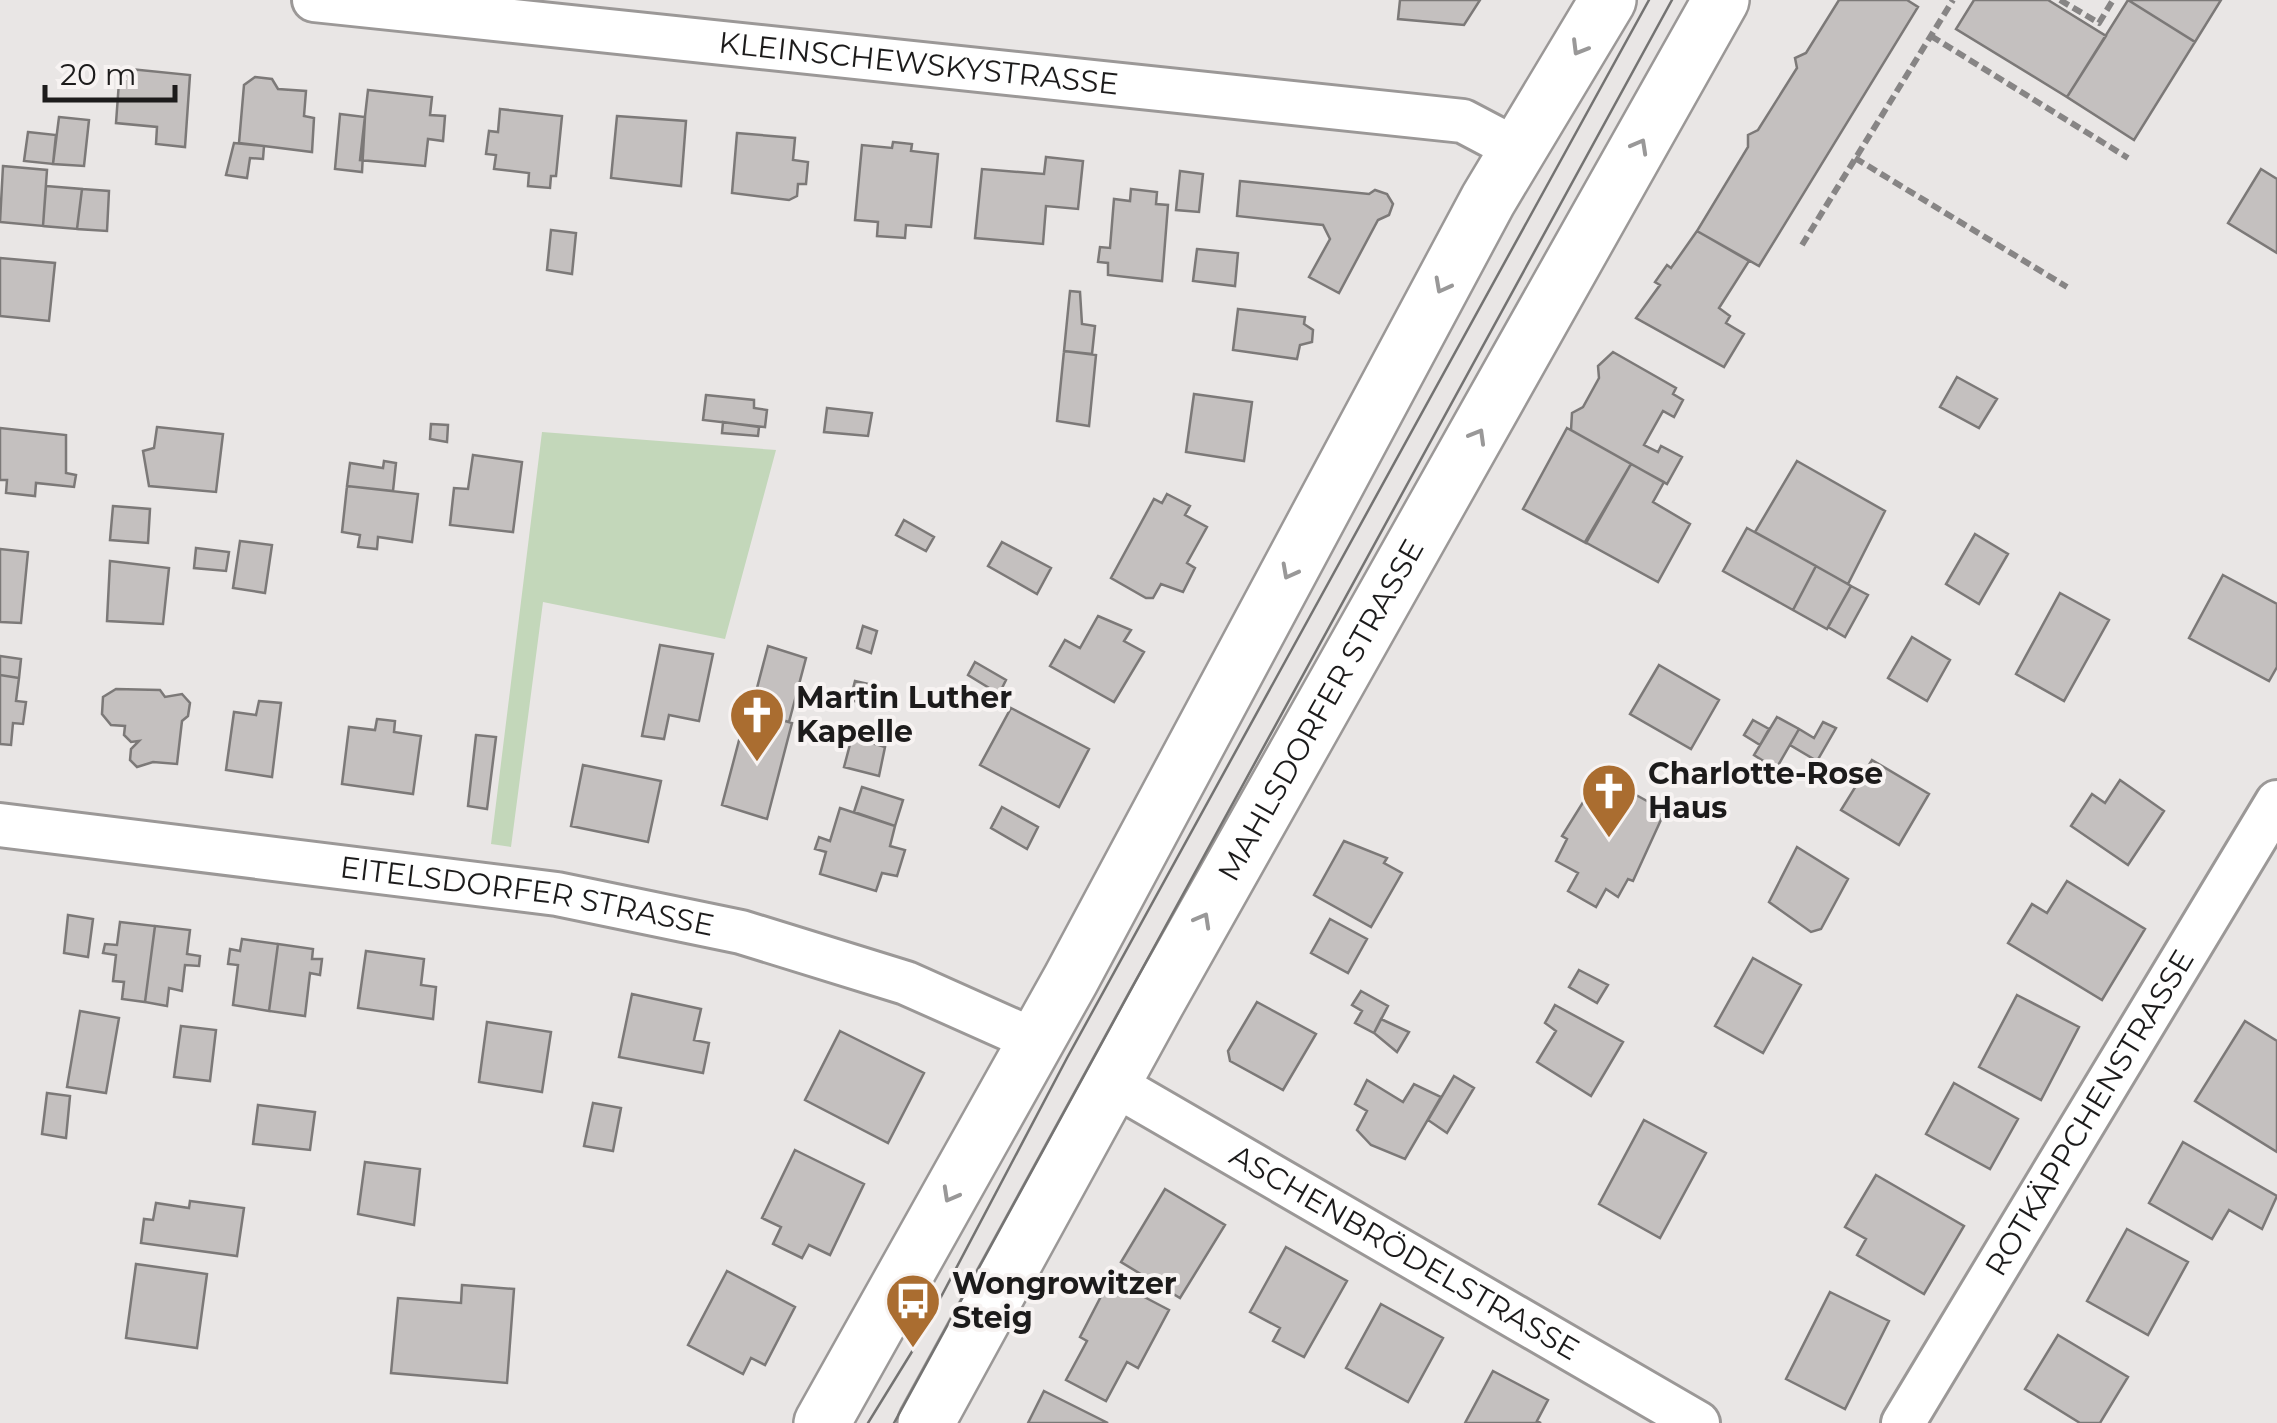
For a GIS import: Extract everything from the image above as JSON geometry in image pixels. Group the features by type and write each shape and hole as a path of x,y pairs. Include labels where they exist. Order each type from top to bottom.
{"main road":[{"path":"822,1423 1036,1040 1518,150 1608,0"},
{"name":"MAHLSDORFER STRASSE","path":"926,1423 1112,1083 1721,0"},
{"path":"1036,1040 1112,1083"}],"street":[{"name":"KLEINSCHEWSKYSTRASSE","path":"314,0 1463,120 1518,150"},
{"name":"ROTKÄPPCHENSTRASSE","path":"1903,1423 2277,802"},
{"name":"EITELSDORFER STRASSE","path":"0,825 557,894 741,932 906,983 1036,1040"},
{"name":"ASCHENBRÖDELSTRASSE","path":"1112,1083 1698,1423"}],"path":[{"path":"1802,245 1953,0"},
{"path":"2060,0 2099,23 2112,0"},
{"path":"1931,36 2128,158"},
{"path":"1856,158 2067,287"}],"green space":[{"path":"542,432 776,450 725,639 543,602 511,847 491,844"}],"building":[{"path":"1400,0 1480,0 1464,25 1398,19"},
{"path":"1839,0 1907,0 1918,7 1759,266 1697,231 1748,147 1748,135 1758,130 1797,68 1795,58 1806,53"},
{"path":"1974,0 2048,0 2106,36 2067,97 1956,29"},
{"path":"2128,0 2195,42 2134,140 2067,97"},
{"path":"2128,0 2221,0 2195,42"},
{"path":"120,68 190,75 185,147 156,144 157,127 116,123"},
{"path":"255,77 272,79 278,89 306,91 304,116 314,118 312,152 239,143 244,85"},
{"path":"368,90 432,97 430,115 445,116 443,141 428,139 425,166 360,160"},
{"path":"500,109 562,116 556,176 551,176 550,188 528,186 529,173 494,169 496,155 486,154 489,131 498,132"},
{"path":"340,114 365,117 362,172 335,169"},
{"path":"617,116 686,121 681,186 611,178"},
{"path":"59,117 89,120 84,166 53,164"},
{"path":"28,132 56,135 53,164 24,161"},
{"path":"737,133 795,138 793,160 808,162 806,184 798,184 797,196 789,200 732,193"},
{"path":"893,142 912,144 911,151 938,154 931,227 906,225 905,238 877,236 878,222 855,220 862,145 892,148"},
{"path":"234,143 264,146 263,159 250,158 247,178 226,175"},
{"path":"1046,157 1083,161 1078,209 1046,206 1043,244 975,238 982,169 1044,174"},
{"path":"3,166 47,170 43,226 0,222"},
{"path":"2261,169 2277,179 2277,253 2228,223"},
{"path":"1180,171 1203,174 1199,212 1176,210"},
{"path":"1240,181 1369,194 1375,190 1387,194 1393,204 1389,215 1378,220 1339,293 1309,277 1330,239 1323,225 1237,216"},
{"path":"46,186 82,189 77,229 43,226"},
{"path":"82,189 109,191 107,231 77,229"},
{"path":"1131,189 1157,192 1156,204 1168,205 1162,281 1108,275 1108,263 1098,262 1100,247 1110,248 1114,199 1130,201"},
{"path":"551,230 576,233 572,274 547,270"},
{"path":"1697,231 1749,261 1719,308 1730,316 1726,323 1744,334 1724,367 1636,318 1660,285 1655,282 1667,265 1671,268"},
{"path":"1197,249 1238,253 1235,286 1193,281"},
{"path":"0,258 55,263 49,321 0,316"},
{"path":"1070,291 1080,292 1082,324 1095,326 1092,354 1064,351"},
{"path":"1238,309 1305,317 1304,324 1313,330 1312,342 1300,345 1297,359 1233,350"},
{"path":"1064,351 1096,355 1089,426 1057,421"},
{"path":"1613,352 1676,388 1673,394 1683,400 1674,417 1663,411 1644,445 1658,452 1661,446 1682,457 1667,484 1571,430 1572,413 1583,407 1599,378 1598,366"},
{"path":"1957,377 1997,399 1979,428 1940,407"},
{"path":"1194,394 1252,402 1244,461 1186,452"},
{"path":"706,395 754,400 754,408 767,410 765,427 703,420"},
{"path":"827,408 872,413 868,436 824,432"},
{"path":"723,422 759,427 758,436 722,433"},
{"path":"431,424 448,425 447,442 430,439"},
{"path":"157,427 223,434 216,492 149,486 143,451 154,448"},
{"path":"0,428 66,435 66,473 76,475 74,487 36,483 35,496 6,493 7,480 0,480"},
{"path":"1567,428 1631,464 1586,543 1523,509"},
{"path":"473,455 522,462 513,532 450,525 454,488 468,489"},
{"path":"384,461 396,463 393,491 347,486 350,463 383,468"},
{"path":"1797,461 1885,511 1848,584 1755,532"},
{"path":"1631,464 1664,482 1653,502 1690,524 1658,582 1585,542"},
{"path":"347,486 418,494 412,542 378,537 377,549 358,547 360,535 342,532"},
{"path":"1167,494 1190,506 1185,515 1207,527 1187,563 1195,568 1183,592 1161,584 1153,598 1146,598 1111,578 1154,499 1162,503"},
{"path":"113,506 150,509 148,543 110,540"},
{"path":"904,520 934,537 926,551 896,535"},
{"path":"1747,528 1816,566 1793,610 1723,571"},
{"path":"1975,534 2008,554 1979,604 1946,584"},
{"path":"240,541 272,545 265,593 233,588"},
{"path":"1002,542 1051,568 1037,594 988,566"},
{"path":"196,548 229,552 226,571 194,568"},
{"path":"0,549 28,552 21,623 0,622"},
{"path":"110,561 169,568 163,624 107,621"},
{"path":"1816,566 1851,586 1827,629 1793,610"},
{"path":"2223,575 2277,604 2277,667 2269,681 2189,638"},
{"path":"1851,586 1868,595 1845,637 1828,627"},
{"path":"2060,593 2109,620 2064,701 2016,674"},
{"path":"1098,616 1131,630 1124,641 1144,652 1114,702 1050,666 1065,640 1080,648"},
{"path":"863,626 877,631 871,653 857,648"},
{"path":"1912,637 1950,660 1927,701 1888,678"},
{"path":"660,645 713,654 699,721 669,715 664,739 642,736"},
{"path":"768,646 806,658 789,722 751,711"},
{"path":"0,656 21,659 19,678 0,675"},
{"path":"975,662 1006,680 999,694 968,675"},
{"path":"1659,665 1719,700 1691,749 1630,714"},
{"path":"0,675 19,678 16,701 26,702 23,724 13,723 11,745 0,744"},
{"path":"855,681 868,684 863,703 850,700"},
{"path":"116,689 160,690 165,697 182,694 190,703 188,716 182,721 177,764 153,762 137,767 130,760 131,749 139,741 131,742 124,735 125,726 111,725 102,714 103,697"},
{"path":"259,701 281,703 272,777 226,770 234,712 256,715"},
{"path":"1011,708 1089,749 1059,807 980,765"},
{"name":"Martin Luther Kapelle","path":"747,710 792,723 767,819 722,805"},
{"path":"1777,717 1799,729 1776,769 1754,755"},
{"path":"377,719 395,721 394,732 421,736 413,794 342,784 349,727 375,730"},
{"path":"1753,720 1769,729 1760,745 1744,735"},
{"path":"1823,722 1836,728 1817,761 1790,745 1799,729 1814,738"},
{"path":"476,735 496,737 487,809 468,806"},
{"path":"852,737 885,747 879,776 844,767"},
{"path":"1872,760 1929,794 1899,845 1841,810"},
{"path":"583,765 661,781 648,842 571,826"},
{"name":"Charlotte-Rose Haus","path":"1600,775 1665,811 1633,881 1628,879 1618,897 1606,889 1596,907 1568,891 1578,873 1556,861 1567,839 1562,836"},
{"path":"2120,780 2164,811 2128,865 2071,826 2092,794 2105,803"},
{"path":"862,787 903,800 895,826 854,812"},
{"path":"1002,807 1038,827 1027,849 991,828"},
{"path":"840,808 895,826 890,846 905,850 897,876 882,873 876,891 820,874 826,852 815,849 819,837 830,841"},
{"path":"1344,841 1387,858 1384,863 1402,873 1371,927 1314,895"},
{"path":"1797,847 1848,879 1821,929 1811,932 1769,902"},
{"path":"2067,881 2145,929 2102,1000 2008,943 2032,904 2047,913"},
{"path":"68,915 93,919 88,957 64,953"},
{"path":"1330,919 1367,939 1348,973 1311,953"},
{"path":"120,922 155,926 145,1002 122,999 124,982 113,981 116,955 103,953 105,944 117,945"},
{"path":"155,926 190,930 187,954 200,956 199,966 185,965 182,991 169,988 167,1006 145,1002"},
{"path":"242,939 278,944 269,1011 233,1005 238,965 228,964 230,949 240,951"},
{"path":"278,944 313,949 312,959 322,959 320,975 310,973 305,1016 269,1011"},
{"path":"366,951 424,959 421,985 436,987 433,1019 358,1008"},
{"path":"1753,958 1801,985 1763,1053 1715,1026"},
{"path":"1579,970 1608,985 1597,1003 1569,987"},
{"path":"1361,991 1388,1006 1374,1033 1355,1023 1362,1011 1352,1005"},
{"path":"632,994 701,1009 694,1040 709,1043 703,1073 619,1057"},
{"path":"2017,995 2079,1027 2041,1100 1979,1067"},
{"path":"1257,1002 1316,1034 1283,1090 1230,1061 1228,1051"},
{"path":"1555,1005 1623,1042 1591,1096 1537,1062 1556,1031 1545,1023"},
{"path":"80,1011 119,1018 106,1093 67,1087"},
{"path":"1381,1019 1409,1032 1397,1052 1374,1033"},
{"path":"2245,1021 2277,1041 2277,1152 2195,1101"},
{"path":"487,1022 551,1032 542,1092 479,1082"},
{"path":"181,1026 216,1030 210,1081 174,1077"},
{"path":"840,1031 924,1073 888,1143 805,1100"},
{"path":"1454,1076 1474,1088 1447,1133 1428,1120"},
{"path":"1367,1080 1403,1102 1414,1084 1441,1097 1405,1159 1371,1145 1357,1130 1367,1111 1355,1104"},
{"path":"1954,1083 2018,1119 1990,1169 1926,1134"},
{"path":"47,1093 70,1096 66,1138 42,1134"},
{"path":"593,1103 621,1108 613,1151 584,1146"},
{"path":"258,1105 315,1112 310,1150 253,1144"},
{"path":"1644,1120 1706,1153 1660,1238 1599,1204"},
{"path":"2183,1142 2277,1196 2262,1229 2229,1210 2212,1239 2149,1203"},
{"path":"795,1150 864,1184 830,1255 809,1245 802,1258 773,1244 781,1227 762,1218"},
{"path":"365,1162 420,1169 414,1225 358,1214"},
{"path":"1876,1175 1964,1226 1924,1294 1857,1255 1866,1239 1845,1227"},
{"path":"1165,1189 1225,1225 1180,1298 1121,1262"},
{"path":"190,1201 244,1208 237,1256 141,1243 144,1219 153,1220 156,1203 189,1208"},
{"path":"2127,1229 2188,1262 2148,1335 2087,1301"},
{"path":"1286,1247 1347,1281 1304,1357 1273,1341 1280,1328 1250,1312"},
{"path":"136,1264 207,1274 197,1348 126,1338"},
{"path":"727,1271 795,1307 765,1365 751,1358 743,1374 688,1345"},
{"path":"1110,1279 1169,1310 1138,1368 1127,1362 1106,1401 1066,1380 1087,1341 1080,1337"},
{"path":"462,1285 514,1289 507,1383 391,1373 398,1298 461,1303"},
{"path":"1830,1292 1889,1321 1845,1409 1786,1379"},
{"path":"1381,1304 1443,1338 1408,1402 1346,1368"},
{"path":"2058,1335 2128,1377 2100,1423 2080,1423 2025,1389"},
{"path":"1493,1371 1548,1400 1537,1421 1541,1423 1465,1423"},
{"path":"1044,1391 1108,1423 1028,1423"}],"tram line":[{"path":"868,1423 913,1350 1067,1058 1649,0"},
{"path":"894,1423 1672,0"}],"place":[{"name":"Martin Luther Kapelle","path":"757,764"},
{"name":"Charlotte-Rose Haus","path":"1609,840"},
{"name":"Wongrowitzer Steig","path":"913,1350"}]}
